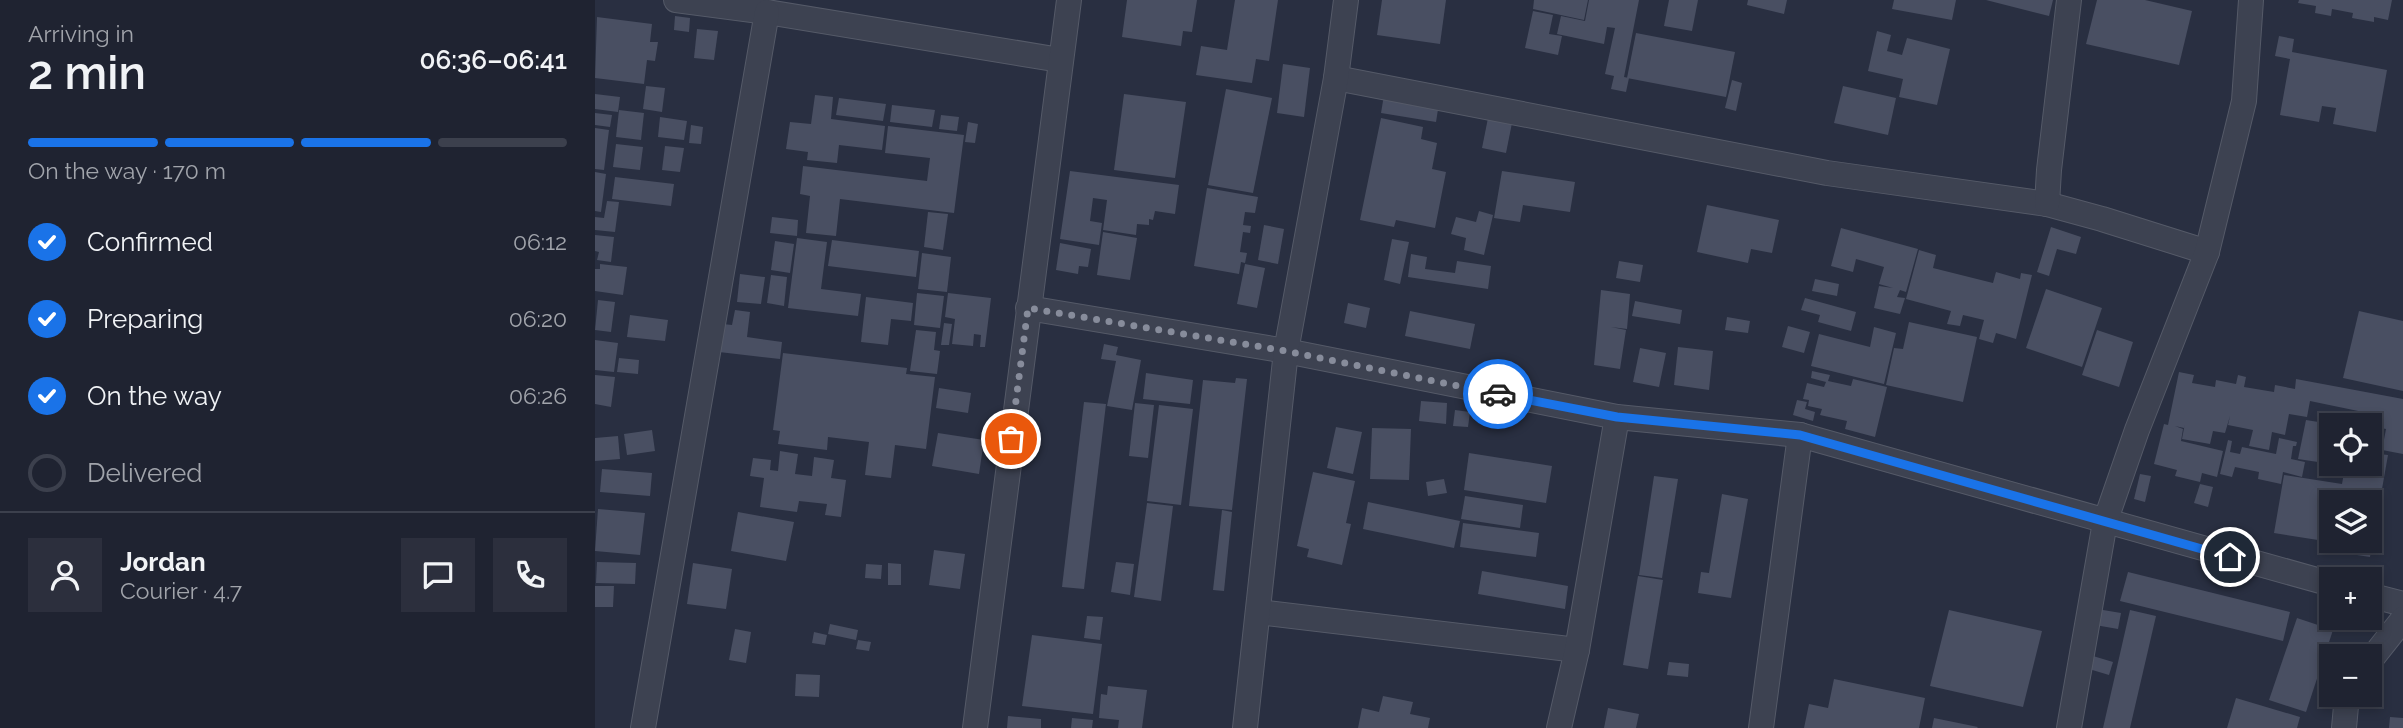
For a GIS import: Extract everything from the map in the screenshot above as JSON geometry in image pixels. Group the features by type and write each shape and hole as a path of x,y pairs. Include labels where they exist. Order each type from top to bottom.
{"street":[{"path":"676,0 768,12 1060,60"},
{"path":"975,728 1069,0"},
{"path":"1245,728 1286,351 1336,78 1346,0"},
{"path":"2047,204 2070,0"},
{"path":"2069,728 2105,522 2137,430 2207,253 2244,100 2251,0"},
{"path":"643,728 768,12"},
{"path":"1336,78 1827,173 2047,204 2207,253"},
{"path":"1028,308 1286,351 1617,417 1800,435 2319,581"},
{"path":"1559,728 1577,650 1617,417"},
{"path":"1761,728 1800,435"},
{"path":"2382,598 2403,604"},
{"path":"1258,612 1577,650"},
{"path":"2382,645 2403,618"},
{"path":"2344,728 2346,707"}],"building":[{"path":"1127,0 1197,0 1192,32 1183,31 1181,46 1122,37"},
{"path":"1235,0 1278,0 1269,61 1256,59 1252,83 1196,75 1201,46 1227,50"},
{"path":"1382,0 1446,0 1440,44 1377,35"},
{"path":"1534,0 1588,0 1584,20 1533,9"},
{"path":"1589,0 1639,0 1624,77 1629,78 1626,92 1611,89 1614,76 1605,74 1615,28 1607,27 1604,44 1557,34 1561,16 1585,21"},
{"path":"1669,0 1698,0 1692,31 1664,26"},
{"path":"1748,0 1787,0 1784,14 1747,5"},
{"path":"1894,0 1956,0 1952,20 1892,9"},
{"path":"1986,0 2053,0 2049,16"},
{"path":"2097,0 2145,0 2192,11 2179,65 2086,44"},
{"path":"2299,0 2392,0 2388,20 2374,17 2374,22 2352,18 2353,13 2332,9 2331,16 2315,13 2316,6 2298,3"},
{"path":"1533,11 1553,15 1549,34 1562,36 1558,55 1525,48"},
{"path":"675,16 690,18 689,32 674,30"},
{"path":"597,17 652,24 650,42 658,42 655,61 647,60 644,84 595,78"},
{"path":"697,29 718,31 714,60 694,58"},
{"path":"1877,31 1891,35 1887,51 1902,55 1907,38 1950,49 1937,105 1899,97 1903,79 1868,71"},
{"path":"1636,33 1735,52 1726,97 1627,78"},
{"path":"2279,36 2294,39 2292,52 2387,70 2376,132 2333,124 2336,108 2322,106 2319,122 2280,115 2290,59 2275,56"},
{"path":"1283,64 1310,68 1304,117 1277,113"},
{"path":"1732,80 1742,83 1736,111 1725,108"},
{"path":"646,86 665,88 662,112 643,109"},
{"path":"1843,86 1896,98 1888,135 1834,123"},
{"path":"1226,89 1272,98 1253,193 1208,185"},
{"path":"595,94 620,97 618,112 595,109"},
{"path":"1124,94 1186,102 1175,178 1114,170"},
{"path":"815,95 833,97 831,119 885,126 882,150 839,145 837,163 807,160 808,152 786,149 790,122 811,124"},
{"path":"1384,95 1439,103 1436,122 1381,113"},
{"path":"839,98 886,104 883,121 836,115"},
{"path":"892,105 935,110 932,127 890,122"},
{"path":"619,110 644,113 641,140 616,137"},
{"path":"595,113 612,115 610,127 595,125"},
{"path":"941,115 959,117 957,131 939,129"},
{"path":"660,117 687,121 684,140 658,137"},
{"path":"1381,118 1423,127 1421,139 1437,143 1432,169 1446,172 1435,228 1396,220 1394,227 1360,220"},
{"path":"1488,118 1513,118 1506,153 1482,148"},
{"path":"968,122 978,124 975,143 965,142"},
{"path":"691,125 703,127 701,144 689,143"},
{"path":"888,126 964,135 954,213 840,199 836,236 806,233 810,196 800,194 803,166 927,181 930,158 885,153"},
{"path":"595,128 609,130 604,170 595,169"},
{"path":"616,144 643,147 640,170 613,167"},
{"path":"665,146 684,148 680,172 662,170"},
{"path":"1070,171 1179,185 1175,214 1155,211 1153,220 1149,219 1149,225 1137,224 1136,235 1103,230 1107,200 1093,198 1090,221 1102,223 1099,245 1060,239"},
{"path":"1502,171 1575,182 1570,212 1523,205 1520,222 1494,218"},
{"path":"595,172 606,174 601,212 595,211"},
{"path":"615,177 674,184 671,206 612,199"},
{"path":"1207,188 1258,197 1255,213 1245,212 1243,225 1251,226 1250,233 1243,232 1240,252 1247,253 1245,263 1241,262 1239,274 1194,266"},
{"path":"607,201 619,202 615,232 595,230 595,217 604,218"},
{"path":"1707,205 1779,220 1772,253 1751,249 1748,263 1697,252"},
{"path":"1479,211 1493,215 1484,255 1464,250 1466,238 1451,234 1456,217 1476,222"},
{"path":"928,212 948,214 943,250 924,247"},
{"path":"772,217 798,220 797,236 770,233"},
{"path":"1264,225 1284,229 1278,264 1258,260"},
{"path":"2051,227 2081,237 2076,254 2057,249 2049,276 2037,272"},
{"path":"1841,228 1918,249 1906,292 1900,290 1897,297 1905,298 1900,314 1874,308 1879,286 1893,288 1879,284 1884,267 1856,259 1853,272 1831,266"},
{"path":"1103,232 1137,238 1130,280 1097,275"},
{"path":"595,235 614,237 611,262 597,260 599,252 595,251"},
{"path":"797,238 827,242 821,289 861,294 858,316 788,308"},
{"path":"1392,239 1409,242 1400,284 1384,280"},
{"path":"832,240 919,251 916,277 828,266"},
{"path":"775,241 794,244 790,273 771,270"},
{"path":"1060,243 1091,249 1088,267 1079,266 1078,274 1056,270"},
{"path":"1919,250 1936,255 1933,268 1993,283 1996,272 2020,279 2021,273 2032,275 2016,339 1996,333 1993,343 1979,339 1984,320 1963,315 1960,326 1947,324 1951,311 1906,299"},
{"path":"922,253 951,257 947,292 918,289"},
{"path":"1411,254 1427,257 1425,269 1455,273 1457,261 1491,266 1488,289 1408,277"},
{"path":"1619,261 1643,265 1640,282 1616,278"},
{"path":"600,264 627,267 623,295 595,291 595,269 600,269"},
{"path":"1245,264 1265,268 1257,308 1237,304"},
{"path":"740,274 765,277 761,304 737,302"},
{"path":"771,275 787,277 784,306 767,303"},
{"path":"1815,279 1839,284 1837,296 1812,291"},
{"path":"2046,289 2102,308 2082,367 2026,348"},
{"path":"1601,290 1630,294 1627,329 1611,327 1626,330 1620,369 1594,365"},
{"path":"917,293 944,296 940,328 914,325"},
{"path":"948,293 991,298 985,347 980,347 981,335 974,334 973,346 952,344 955,319 945,317"},
{"path":"866,297 913,303 911,321 891,319 888,345 861,342"},
{"path":"1805,298 1856,312 1851,331 1818,322 1820,315 1801,310"},
{"path":"598,300 615,302 611,332 595,330"},
{"path":"1635,301 1682,310 1680,324 1632,316"},
{"path":"1348,303 1370,308 1366,328 1344,323"},
{"path":"735,310 750,312 747,337 782,342 780,359 719,352 723,324 732,325"},
{"path":"1410,311 1475,324 1470,349 1405,336"},
{"path":"2359,311 2403,321 2403,391 2343,378"},
{"path":"630,315 668,320 665,341 627,337"},
{"path":"1727,317 1750,321 1748,333 1725,330"},
{"path":"1909,322 1977,337 1963,402 1886,385 1894,348 1903,349"},
{"path":"944,323 952,324 949,345 941,345"},
{"path":"1788,326 1810,332 1804,353 1782,347"},
{"path":"1874,327 1896,333 1884,384 1811,366 1819,334 1870,347"},
{"path":"916,330 936,332 934,350 940,351 937,374 910,371"},
{"path":"2097,330 2133,342 2119,387 2082,375"},
{"path":"595,340 618,343 614,372 595,370"},
{"path":"1104,344 1118,347 1116,355 1141,360 1132,410 1107,406 1116,361 1101,359"},
{"path":"1678,347 1713,351 1709,390 1674,385"},
{"path":"1640,348 1666,353 1659,387 1633,382"},
{"path":"783,353 907,368 906,374 935,377 926,449 895,445 891,478 865,475 869,442 828,437 827,450 778,444 780,431 773,430"},
{"path":"619,358 639,360 638,374 617,372"},
{"path":"1812,371 1830,375 1828,381 1851,386 1853,379 1887,387 1875,437 1845,429 1847,421 1820,415 1822,409 1808,406 1809,400 1803,399 1807,383 1824,387 1826,382 1811,378"},
{"path":"2179,372 2194,375 2192,383 2215,387 2216,380 2236,384 2238,375 2246,377 2244,387 2274,392 2275,385 2295,389 2296,379 2403,399 2403,454 2382,450 2386,429 2382,428 2382,413 2363,413 2310,401 2307,417 2289,414 2285,435 2272,432 2269,450 2249,446 2253,430 2228,425 2230,416 2225,433 2213,431 2210,444 2182,439 2185,423 2184,428 2175,426 2183,429 2181,441 2223,451 2217,477 2202,473 2200,482 2175,476 2177,470 2154,464 2164,424 2168,425"},
{"path":"1146,373 1193,380 1190,404 1143,399"},
{"path":"595,375 615,377 611,407 595,404"},
{"path":"1236,378 1247,379 1232,510 1189,506 1203,380 1235,383"},
{"path":"939,388 971,393 968,413 936,408"},
{"path":"1797,400 1807,402 1805,409 1815,412 1813,421 1793,415"},
{"path":"1421,401 1447,403 1446,424 1419,421"},
{"path":"1084,402 1106,404 1084,589 1062,587"},
{"path":"1135,403 1154,405 1148,458 1129,456"},
{"path":"1159,405 1193,409 1181,505 1147,501"},
{"path":"1455,410 1470,412 1468,427 1453,426"},
{"path":"2306,420 2319,422 2319,462 2298,459"},
{"path":"1336,427 1362,432 1353,474 1327,468"},
{"path":"1372,428 1411,429 1409,480 1370,479"},
{"path":"652,430 655,451 627,455 624,434"},
{"path":"938,433 984,440 979,474 932,466"},
{"path":"618,436 620,459 595,461 595,438"},
{"path":"2279,438 2297,442 2296,446 2293,446 2291,459 2305,462 2302,477 2283,472 2281,484 2258,479 2259,472 2235,467 2232,477 2220,474 2228,440 2232,441 2230,452 2240,454 2242,447 2276,454"},
{"path":"780,451 798,454 795,474 812,476 814,457 834,460 831,478 846,480 841,517 825,515 827,504 799,501 797,512 760,507 764,478 750,476 753,458 771,460 770,470 778,471"},
{"path":"1469,453 1552,466 1546,503 1464,490"},
{"path":"2382,454 2388,455 2382,490 2319,490 2318,540 2274,533 2284,475 2342,484 2343,476 2382,476"},
{"path":"602,469 652,473 650,496 600,492"},
{"path":"1313,472 1355,481 1346,523 1351,524 1342,565 1307,557 1309,549 1297,546"},
{"path":"2140,474 2151,476 2145,502 2134,499"},
{"path":"1654,476 1678,479 1662,578 1639,575"},
{"path":"1444,479 1447,493 1428,496 1426,482"},
{"path":"2200,484 2213,487 2208,507 2194,503"},
{"path":"1722,494 1748,499 1731,598 1698,593 1701,572 1709,573"},
{"path":"1465,496 1523,505 1520,528 1461,519"},
{"path":"1368,502 1460,521 1454,548 1363,529"},
{"path":"1147,503 1173,506 1161,601 1134,597"},
{"path":"598,509 645,513 640,555 595,551"},
{"path":"1222,510 1232,512 1224,591 1213,590"},
{"path":"738,512 794,522 786,561 731,551"},
{"path":"1463,523 1539,533 1536,557 1460,547"},
{"path":"934,550 965,554 960,589 929,585"},
{"path":"2344,553 2371,553 2370,557"},
{"path":"597,562 636,563 635,584 596,583"},
{"path":"1116,562 1134,564 1130,595 1111,592"},
{"path":"693,563 732,569 726,609 687,604"},
{"path":"888,563 901,564 901,585 888,585"},
{"path":"866,564 882,565 881,579 865,578"},
{"path":"1482,571 1568,586 1565,609 1478,594"},
{"path":"2128,572 2290,612 2283,641 2120,601"},
{"path":"1638,576 1663,580 1648,669 1623,665"},
{"path":"595,586 614,586 613,607 595,607"},
{"path":"2097,609 2121,613 2118,629 2095,625"},
{"path":"1949,610 2042,631 2023,707 1930,686"},
{"path":"2130,610 2156,616 2130,728 2103,728"},
{"path":"1087,616 1103,617 1100,640 1084,638"},
{"path":"2297,618 2319,625 2319,630 2333,630 2328,644 2319,644 2319,673 2306,712 2269,700"},
{"path":"830,624 858,630 856,640 828,634"},
{"path":"735,629 751,632 746,663 729,660"},
{"path":"814,632 827,635 825,645 812,643"},
{"path":"1032,635 1102,644 1093,714 1022,706"},
{"path":"858,640 871,642 869,651 856,649"},
{"path":"2093,656 2113,662 2109,675 2089,669"},
{"path":"1669,662 1689,664 1688,677 1667,675"},
{"path":"796,674 820,675 819,697 795,696"},
{"path":"1834,679 1925,698 1919,728 1804,728 1809,704 1828,708"},
{"path":"1108,686 1147,690 1142,728 1118,728 1119,720 1099,718 1101,694 1107,695"},
{"path":"1383,696 1413,702 1410,714 1430,718 1428,728 1358,728 1362,708 1379,712"},
{"path":"2236,698 2300,717 2297,728 2227,728"},
{"path":"1608,708 1639,714 1636,728 1604,728"},
{"path":"1008,716 1041,719 1041,728 1007,728"},
{"path":"2390,717 2403,718 2403,728 2389,728"},
{"path":"1072,718 1093,720 1092,728 1071,728"},
{"path":"1934,718 1978,727 1932,728"}],"way so far":[{"path":"1011,439 1028,308 1286,351 1498,394"}],"route":[{"path":"1498,394 1617,417 1800,435 2230,557"}]}
